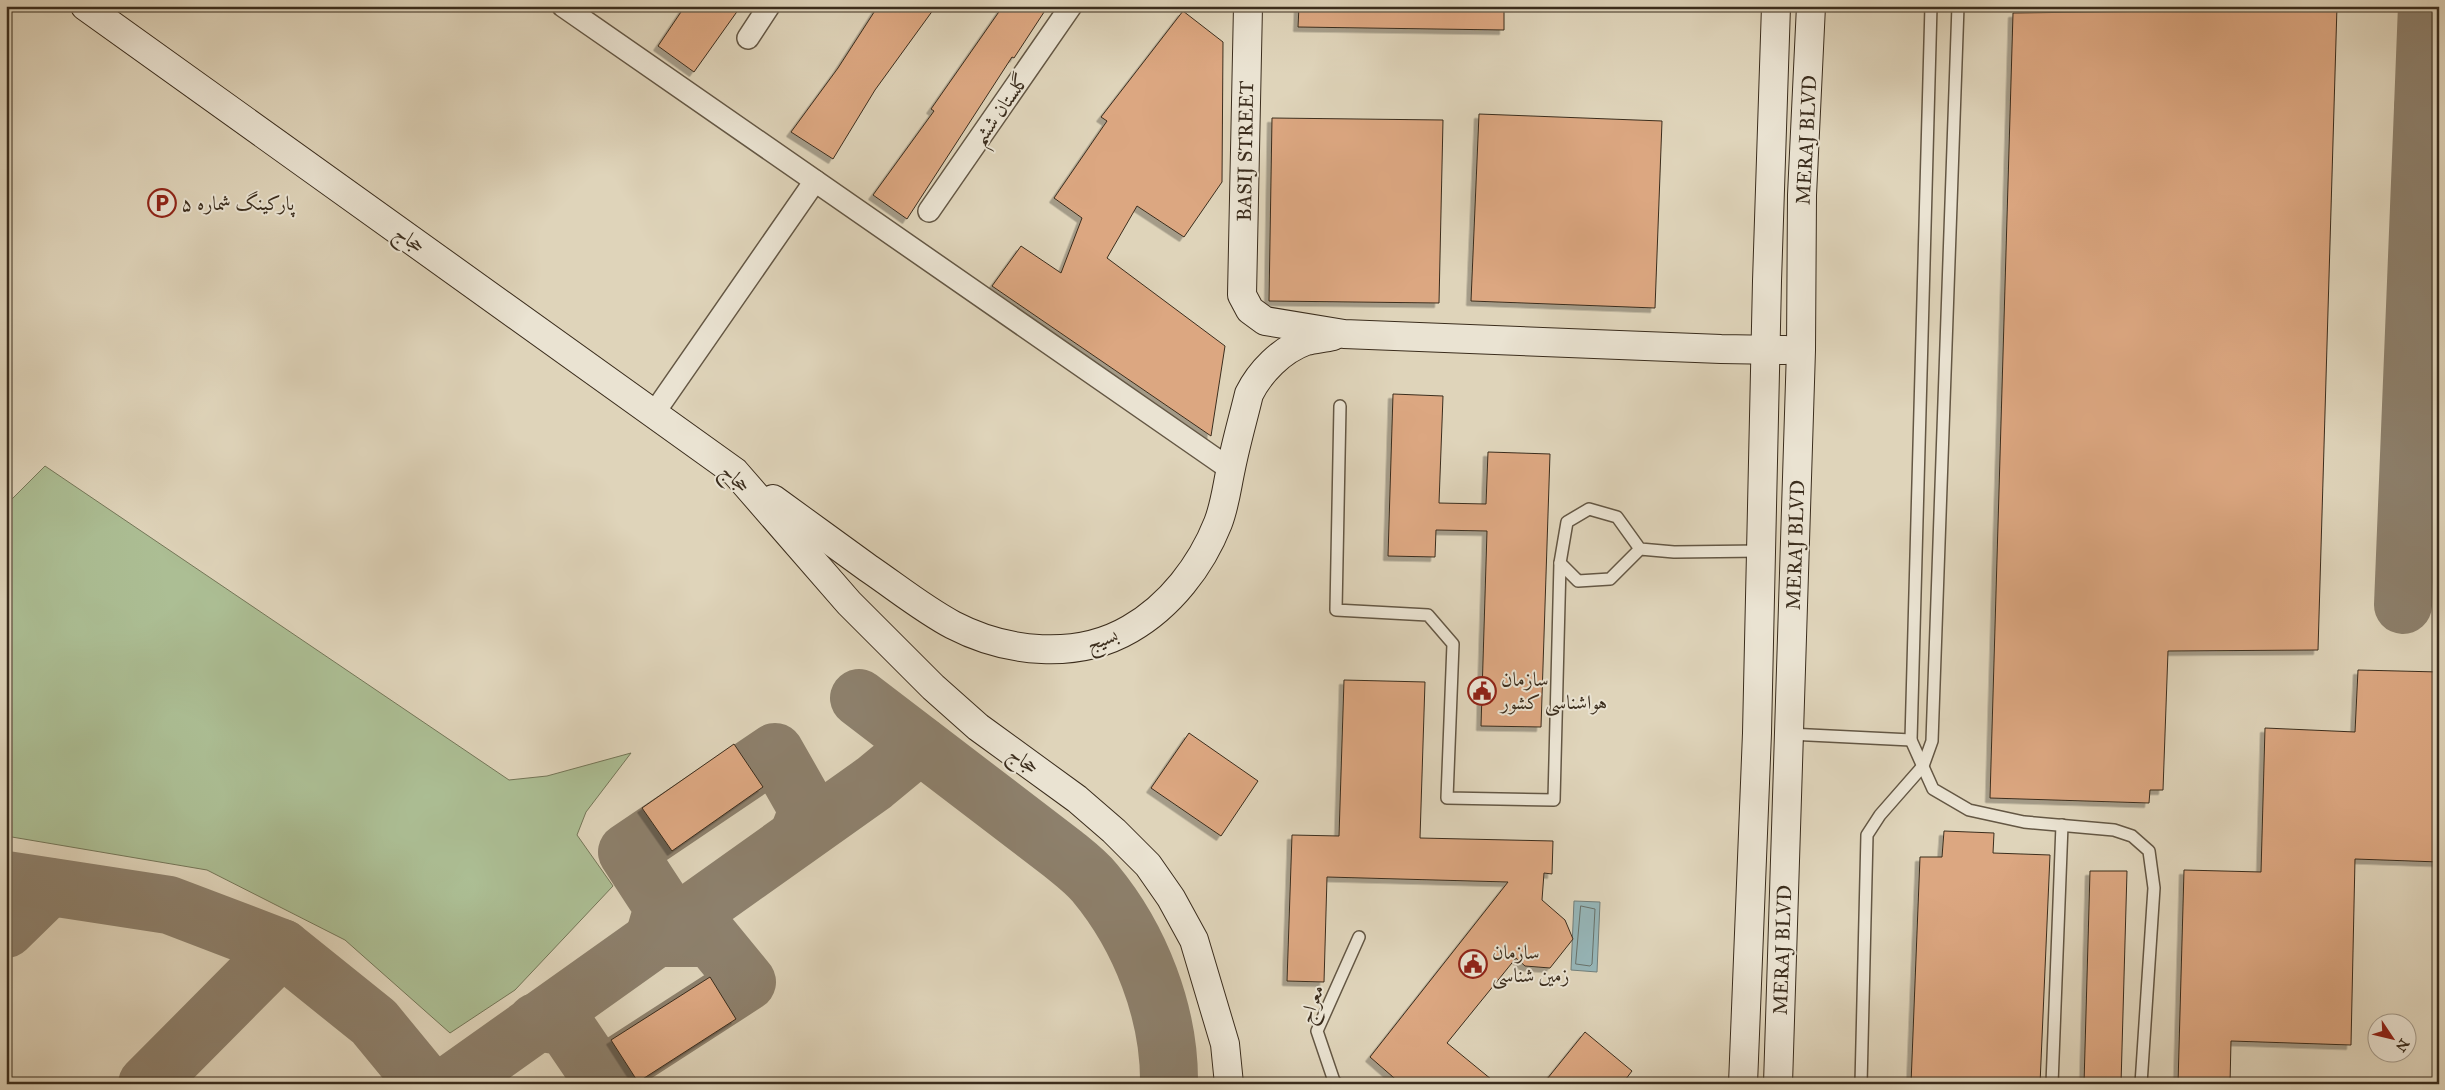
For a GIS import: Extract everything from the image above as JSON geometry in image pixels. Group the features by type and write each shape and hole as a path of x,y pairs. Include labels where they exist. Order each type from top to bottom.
{"main road":[{"name":"حجاج","path":"85,6 735,472 850,603 933,687 978,727 1077,799 1114,831 1148,865 1171,898 1194,940 1225,1044 1229,1084"},
{"name":"BASIJ STREET","path":"1248,6 1242,295 1250,310 1264,321 1344,334"},
{"name":"MERAJ BLVD","path":"1744,1084 1757,733 1776,6"},
{"name":"MERAJ BLVD","path":"1778,1084 1801,350 1802,195 1811,6"},
{"path":"1344,334 1801,350"},
{"name":"بسیج","path":"735,472 920,604 953,625 988,639 1020,647 1052,650 1082,648 1114,638 1146,620 1170,598 1190,574 1218,522 1249,394 1257,379 1269,365 1305,342 1344,334"},
{"path":"1757,733 1789,734"}],"street":[{"path":"563,6 1230,469"},
{"path":"748,38 769,6"},
{"name":"گلستان ششم","path":"929,211 1071,6"},
{"path":"654,414 815,181"}],"lane":[{"path":"1931,6 1911,740 1933,790 1970,810 2024,822 2114,830 2132,836 2149,851 2154,888 2141,1084"},
{"path":"1861,1084 1867,835 1880,815 1922,766 1932,741 1958,6"},
{"path":"1340,406 1336,610 1428,615 1454,644 1447,798 1554,800 1560,563 1567,522 1589,508 1617,517 1640,549 1674,552 1762,551"},
{"path":"1560,563 1578,581 1610,579 1640,549"},
{"path":"1789,734 1911,740"},
{"path":"2052,1084 2062,825"},
{"name":"معراج","path":"1338,1084 1334,1081 1317,1031 1359,937"}],"green space":[{"path":"45,466 509,780 547,776 631,753 586,812 577,835 613,886 515,990 450,1033 345,940 207,870 6,836 6,505"}],"water":[{"path":"1574,901 1600,902 1597,972 1571,970"}],"building":[{"path":"685,6 741,6 694,72 658,46"},
{"path":"878,6 936,6 875,90 833,159 791,132 838,68"},
{"path":"1003,6 1048,6 1014,58 1012,57 907,219 873,195 934,111 931,109"},
{"path":"1299,6 1504,6 1504,30 1298,27"},
{"path":"2171,6 2337,6 2318,650 2168,651 2163,790 2150,790 2149,803 1990,798 2013,13 2171,11"},
{"path":"1183,11 1223,42 1222,182 1184,237 1137,206 1107,258 1225,346 1211,436 992,286 1021,246 1061,273 1082,218 1054,198 1107,121 1101,117"},
{"path":"1479,114 1662,121 1655,308 1471,301"},
{"path":"1272,118 1443,120 1439,303 1269,301"},
{"path":"1393,394 1443,396 1439,503 1486,504 1488,452 1550,454 1541,727 1481,726 1487,531 1436,530 1435,557 1388,556"},
{"path":"2358,670 2439,672 2439,862 2355,859 2351,1045 2231,1041 2230,1084 2178,1084 2184,870 2261,872 2265,728 2355,732"},
{"path":"1344,680 1425,682 1420,838 1553,841 1552,874 1544,873 1542,900 1565,920 1573,939 1550,968 1525,966 1516,958 1447,1043 1497,1084 1401,1084 1370,1057 1508,882 1327,877 1324,982 1287,981 1292,835 1339,836"},
{"path":"1189,733 1258,781 1221,836 1151,788"},
{"path":"734,744 763,787 672,851 642,808"},
{"path":"1944,831 1994,833 1993,853 2050,855 2040,1084 1911,1084 1920,857 1942,857"},
{"path":"2090,871 2127,871 2121,1084 2084,1084"},
{"path":"710,977 736,1019 638,1082 611,1040"},
{"path":"1585,1032 1632,1071 1622,1084 1543,1084"}],"taxiway":[{"path":"2427,6 2423,108 2439,119"},
{"path":"2403,605 2423,108"},
{"path":"859,698 1063,854 1084,871 1095,883 1126,927 1149,977 1158,1003 1164,1030 1169,1084"},
{"path":"451,1084 874,783 920,745"},
{"path":"536,1022 566,1027 600,1077 747,982 711,938 654,938 663,907 627,852 775,752 808,810 798,836"},
{"path":"6,880 169,905 282,948 374,1022 425,1084"},
{"path":"6,929 49,887"},
{"path":"147,1084 282,948"}],"place":[{"name":"پارکینگ شماره ۵","path":"162,203"},
{"name":"سازمان هواشناسی کشور","path":"1482,691"},
{"name":"سازمان زمین شناسی","path":"1473,964"}]}
